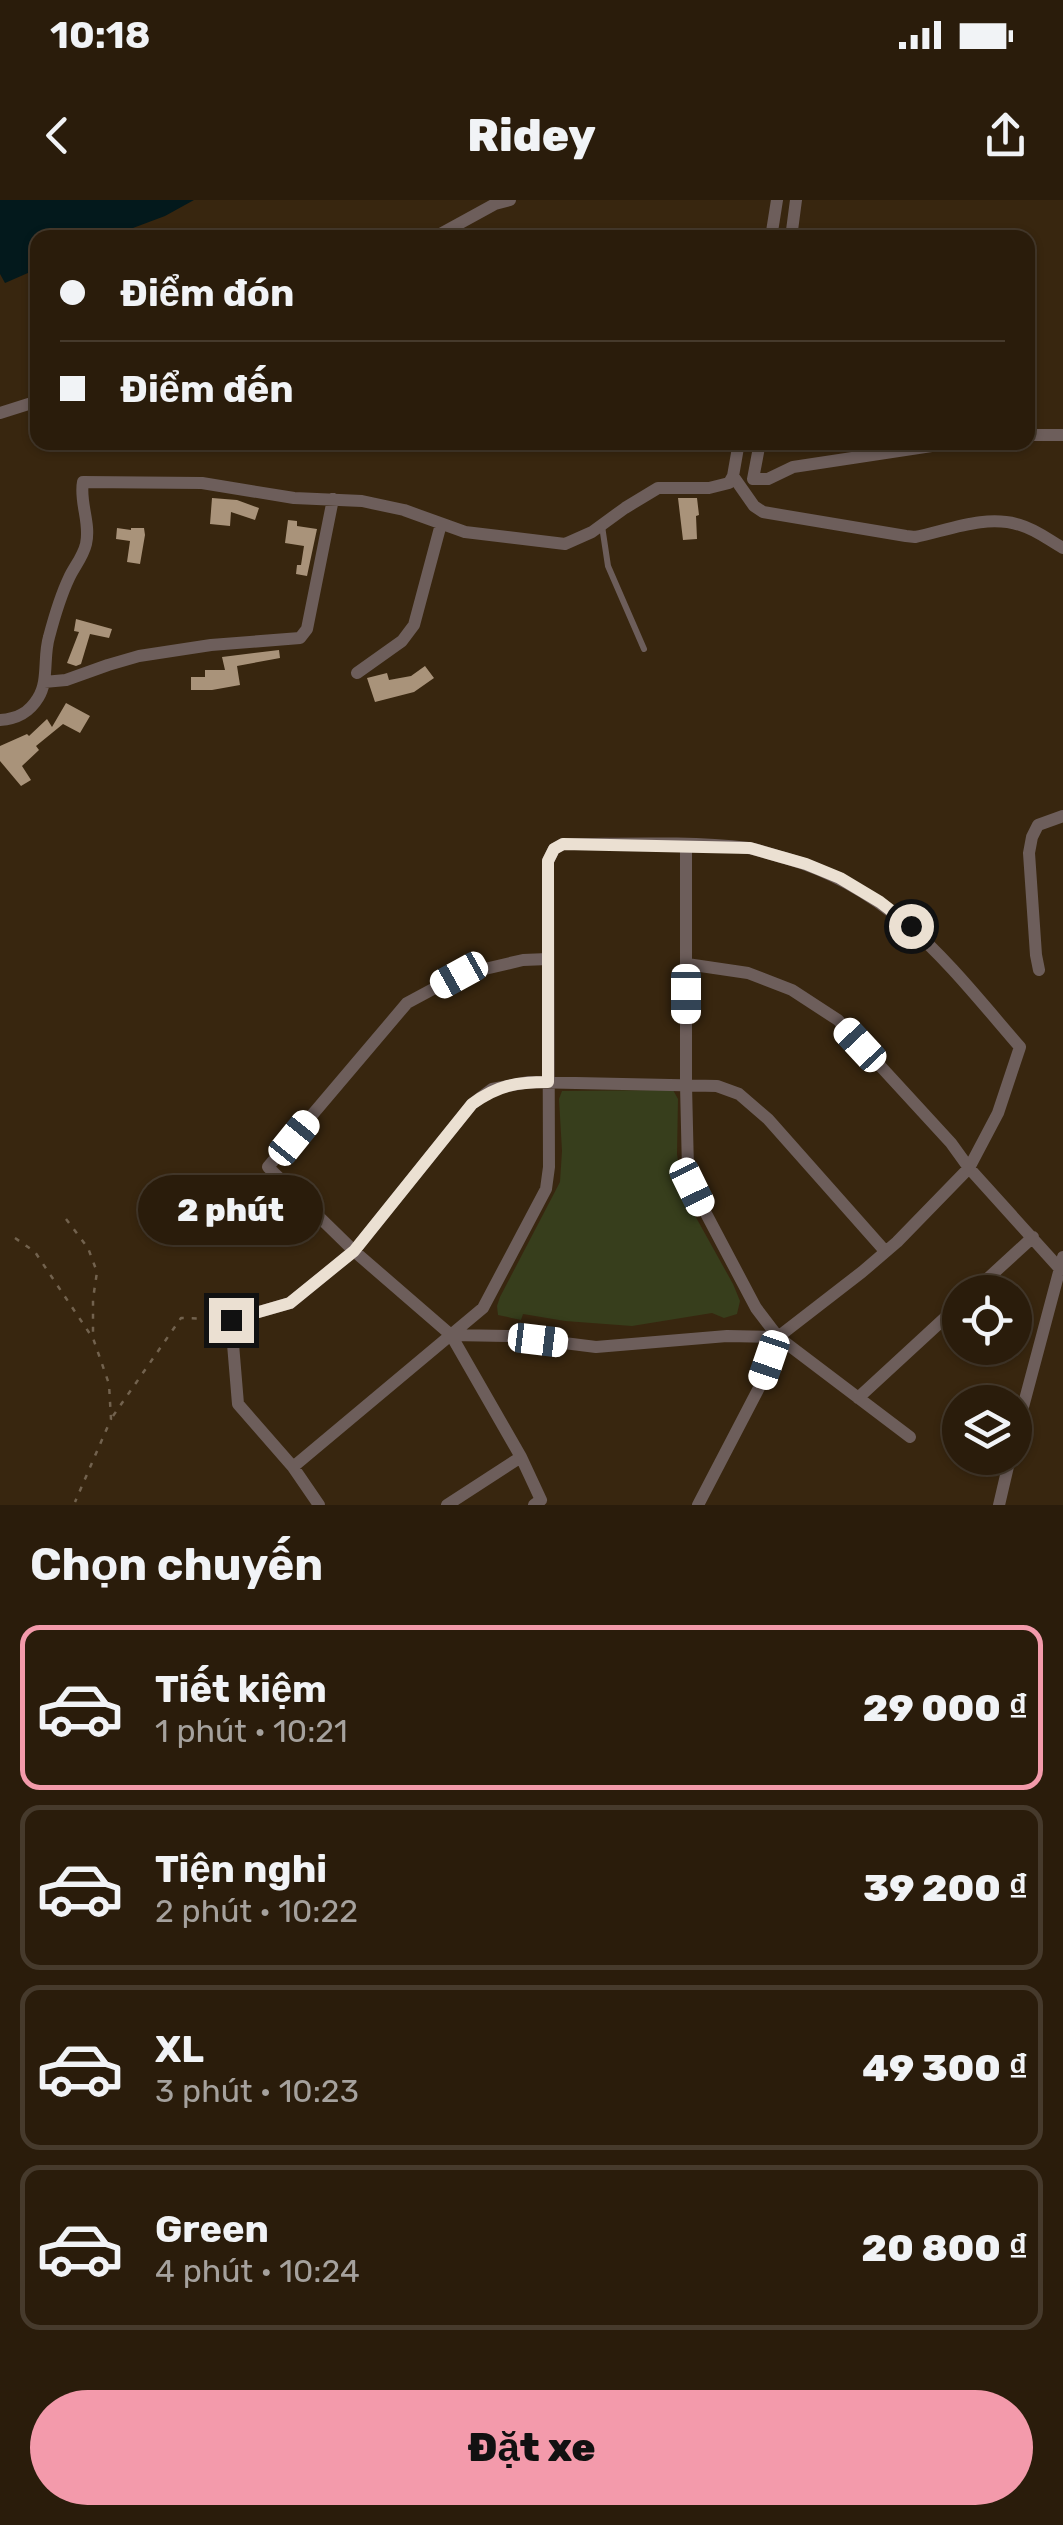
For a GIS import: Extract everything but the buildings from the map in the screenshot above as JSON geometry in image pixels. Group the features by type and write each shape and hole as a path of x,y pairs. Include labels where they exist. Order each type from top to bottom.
{"street":[{"path":"448,230 510,200"},
{"path":"772,230 777,200"},
{"path":"792,230 796,200"},
{"path":"0,413 30,404"},
{"path":"1035,435 1063,434"},
{"path":"0,720 14,718 39,697 48,639 66,585 87,540 84,482 202,484 294,498 362,500 404,510 464,532 564,544 579,539 658,488 729,483 738,450"},
{"path":"758,450 753,479 768,479 794,467 906,450"},
{"path":"733,476 754,506 763,512 906,536 979,522 1007,522 1028,528 1063,548"},
{"path":"44,682 66,680 138,656 300,638 308,628 333,499"},
{"path":"357,672 402,641 414,624 441,524"},
{"path":"1039,970 1032,837 1038,825 1063,816"},
{"path":"293,1466 483,1308 546,1189 548,861 554,849 563,844 750,848 840,878 880,902 911,926 1020,1047 998,1113 969,1168 862,1272 778,1337 761,1384 702,1504"},
{"path":"686,846 686,1085 692,1187 756,1308 778,1337 910,1436"},
{"path":"540,1503 521,1457 450,1335 354,1251 268,1167 407,1004 459,975 523,960 548,959"},
{"path":"687,964 748,973 792,990 838,1020 1033,1238 1062,1264 1027,1385"},
{"path":"319,1505 293,1466 238,1404 231,1320 290,1303 354,1251 472,1104 492,1089 548,1082 717,1086 739,1094 768,1119 884,1252"},
{"path":"992,1275 1033,1238"},
{"path":"858,1398 942,1321"},
{"path":"450,1335 508,1336 596,1347 728,1336 778,1337"},
{"path":"447,1505 521,1457"},
{"path":"999,1505 1006,1475"}],"lane":[{"path":"602,525 608,566 644,649"}],"path":[{"path":"66,1219 88,1248 97,1272 93,1338"},
{"path":"15,1238 36,1252 93,1338 109,1384 111,1418"},
{"path":"74,1502 111,1418 182,1318 231,1320"}],"green space":[{"path":"673,1090 678,1099 677,1154 683,1194 733,1284 740,1301 737,1314 724,1318 712,1313 632,1326 523,1314 521,1320 498,1315 500,1297 560,1182 562,1091"}],"water":[{"path":"0,200 194,200 128,230 30,230 30,272 5,283 0,274"}],"route":[{"path":"231,1320 290,1303 354,1251 472,1104 492,1089 548,1082 548,861 554,849 563,844 750,848 840,878 911,926"}]}
